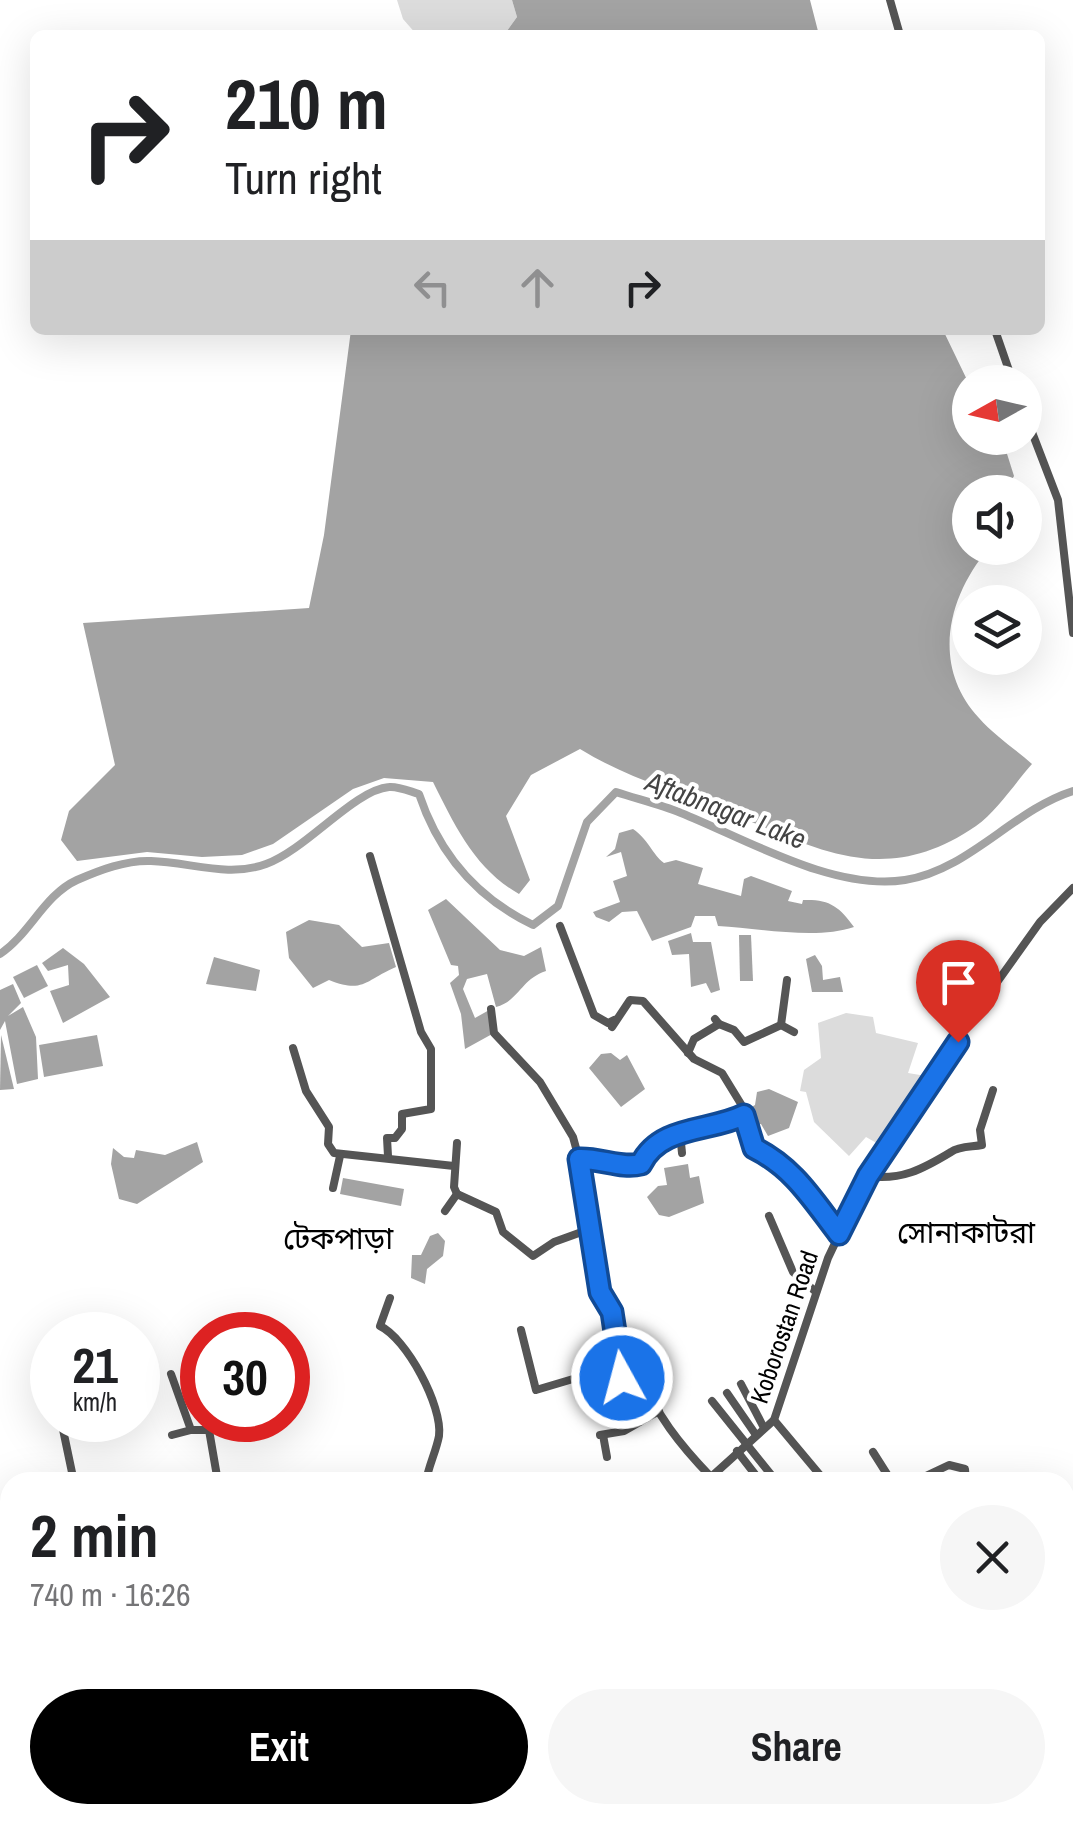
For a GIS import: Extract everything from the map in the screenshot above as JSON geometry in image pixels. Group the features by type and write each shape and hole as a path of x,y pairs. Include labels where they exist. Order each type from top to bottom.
{"street":[{"path":"890,0 899,30"},
{"path":"996,335 1007,365"},
{"path":"1041,455 1058,500 1073,634"},
{"path":"370,856 434,1067 431,1109 402,1114 402,1129 395,1138 388,1138 388,1156"},
{"name":"Koborostan Road","path":"717,1472 774,1420 816,1292 868,1176 1040,922 1073,888"},
{"path":"560,926 594,1015 608,1024 618,1018"},
{"path":"781,1025 787,980"},
{"path":"612,1027 630,1000 639,998 688,1053 722,1073 744,1115 754,1148 784,1164 809,1189 839,1234"},
{"path":"491,1009 494,1033 540,1082 572,1137 600,1292 612,1312 622,1378"},
{"path":"688,1053 694,1039 717,1022 734,1030 744,1042 781,1025"},
{"path":"781,1025 794,1032"},
{"path":"293,1048 306,1091 330,1127 328,1147 340,1156 388,1156 454,1166"},
{"path":"868,1176 896,1178 930,1165 953,1149 982,1145 980,1130 994,1090"},
{"path":"579,1159 641,1164 648,1150 680,1133 744,1115"},
{"path":"680,1133 682,1153"},
{"path":"445,1211 457,1194 454,1166 458,1144"},
{"path":"333,1188 340,1156"},
{"path":"457,1194 496,1212 503,1232 533,1256 554,1242 590,1229"},
{"path":"769,1216 792,1272 816,1292"},
{"path":"390,1298 380,1326 395,1332 437,1413 439,1436 429,1472"},
{"path":"521,1330 536,1390 573,1379 601,1384 640,1373 645,1390 682,1448 703,1472"},
{"path":"171,1374 180,1399"},
{"path":"741,1384 760,1432"},
{"path":"727,1393 760,1432"},
{"path":"712,1401 769,1472"},
{"path":"607,1457 602,1435 624,1431 660,1411"},
{"path":"774,1420 817,1472"},
{"path":"172,1434 180,1432"},
{"path":"66,1442 72,1472"},
{"path":"211,1442 216,1472"},
{"path":"736,1451 753,1472"},
{"path":"873,1452 886,1472"},
{"path":"934,1472 948,1465 965,1472"}],"shaded area":[{"path":"397,0 512,0 517,17 508,30 413,30 403,19"},
{"path":"846,1013 873,1017 876,1033 918,1043 908,1073 932,1077 880,1145 866,1137 849,1156 814,1122 806,1092 800,1091 804,1070 821,1058 818,1023"}],"water":[{"path":"512,0 810,0 818,30 508,30 517,17"},
{"path":"350,335 945,335 960,365 952,365 952,455 1007,455 1014,475 952,475 952,565 976,565 965,585 952,585 952,675 979,718 1032,764 984,820 943,845 911,856 880,859 821,849 634,776 580,749 531,775 506,816 530,880 519,894 478,859 433,782 384,778 353,789 273,844 242,855 202,857 147,852 77,861 61,840 69,811 115,765 83,623 309,608 324,535"},
{"path":"633,829 664,863 676,860 703,868 698,884 741,896 744,879 751,876 792,891 788,901 802,904 803,900 812,900 833,905 854,927 822,933 787,932 718,926 715,916 695,916 691,927 652,941 637,911 622,912 609,922 596,917 593,912 620,902 613,881 627,876 621,852 606,857 615,849 619,833"},
{"path":"446,899 500,950 524,956 541,947 546,971 496,1007 487,974 467,979 463,989 475,1018 491,1009 494,1033 465,1049 461,1014 450,983 459,975 458,966 451,965 428,910"},
{"path":"309,920 339,925 362,947 389,943 396,967 364,984 350,986 329,980 313,988 289,958 286,932"},
{"path":"691,933 693,942 711,942 720,990 711,993 706,983 691,987 689,954 672,955 668,941"},
{"path":"739,935 751,935 753,981 740,981"},
{"path":"63,948 84,964 110,997 63,1023 50,991 69,985 68,965 48,971 42,963"},
{"path":"815,955 822,966 823,980 840,977 843,992 812,992 806,959"},
{"path":"214,957 260,970 256,991 206,984"},
{"path":"37,965 48,986 24,998 13,977"},
{"path":"13,984 21,1003 8,1016 23,1007 36,1037 38,1079 17,1084 5,1021 0,1030 0,990"},
{"path":"1,1035 14,1089 0,1090"},
{"path":"97,1035 103,1066 44,1077 39,1045"},
{"path":"611,1053 620,1060 627,1055 645,1089 621,1107 589,1068 601,1054"},
{"path":"769,1089 798,1102 789,1128 768,1136 761,1124 749,1127 748,1109 755,1105 757,1092"},
{"path":"197,1142 203,1162 137,1204 119,1199 111,1164 113,1148 124,1157 134,1158 136,1150 165,1155"},
{"path":"688,1164 690,1178 699,1176 704,1203 669,1217 659,1215 647,1197 658,1186 667,1185 664,1168"},
{"path":"343,1178 404,1189 401,1206 340,1194"},
{"path":"438,1233 445,1241 443,1256 427,1269 425,1284 411,1278 412,1255 421,1255 430,1236"}],"waterway":[{"name":"Aftabnagar Lake","path":"0,954 55,895 77,880 113,866 142,861 237,870 266,864 298,846 361,798 389,787 419,794 437,836 463,872 494,902 533,925 558,906 587,822 616,792 673,810 790,860 849,878 877,881 905,880 950,865 1030,812 1073,791"}],"district":[{"name":"সোনাকাটরা","path":"966,1232"},
{"name":"টেকপাড়া","path":"338,1238"}],"route":[{"path":"622,1378 612,1312 600,1292 579,1159 641,1164 648,1150 677,1134 744,1115 754,1148 784,1164 809,1189 839,1234 868,1176 958,1042"}]}
